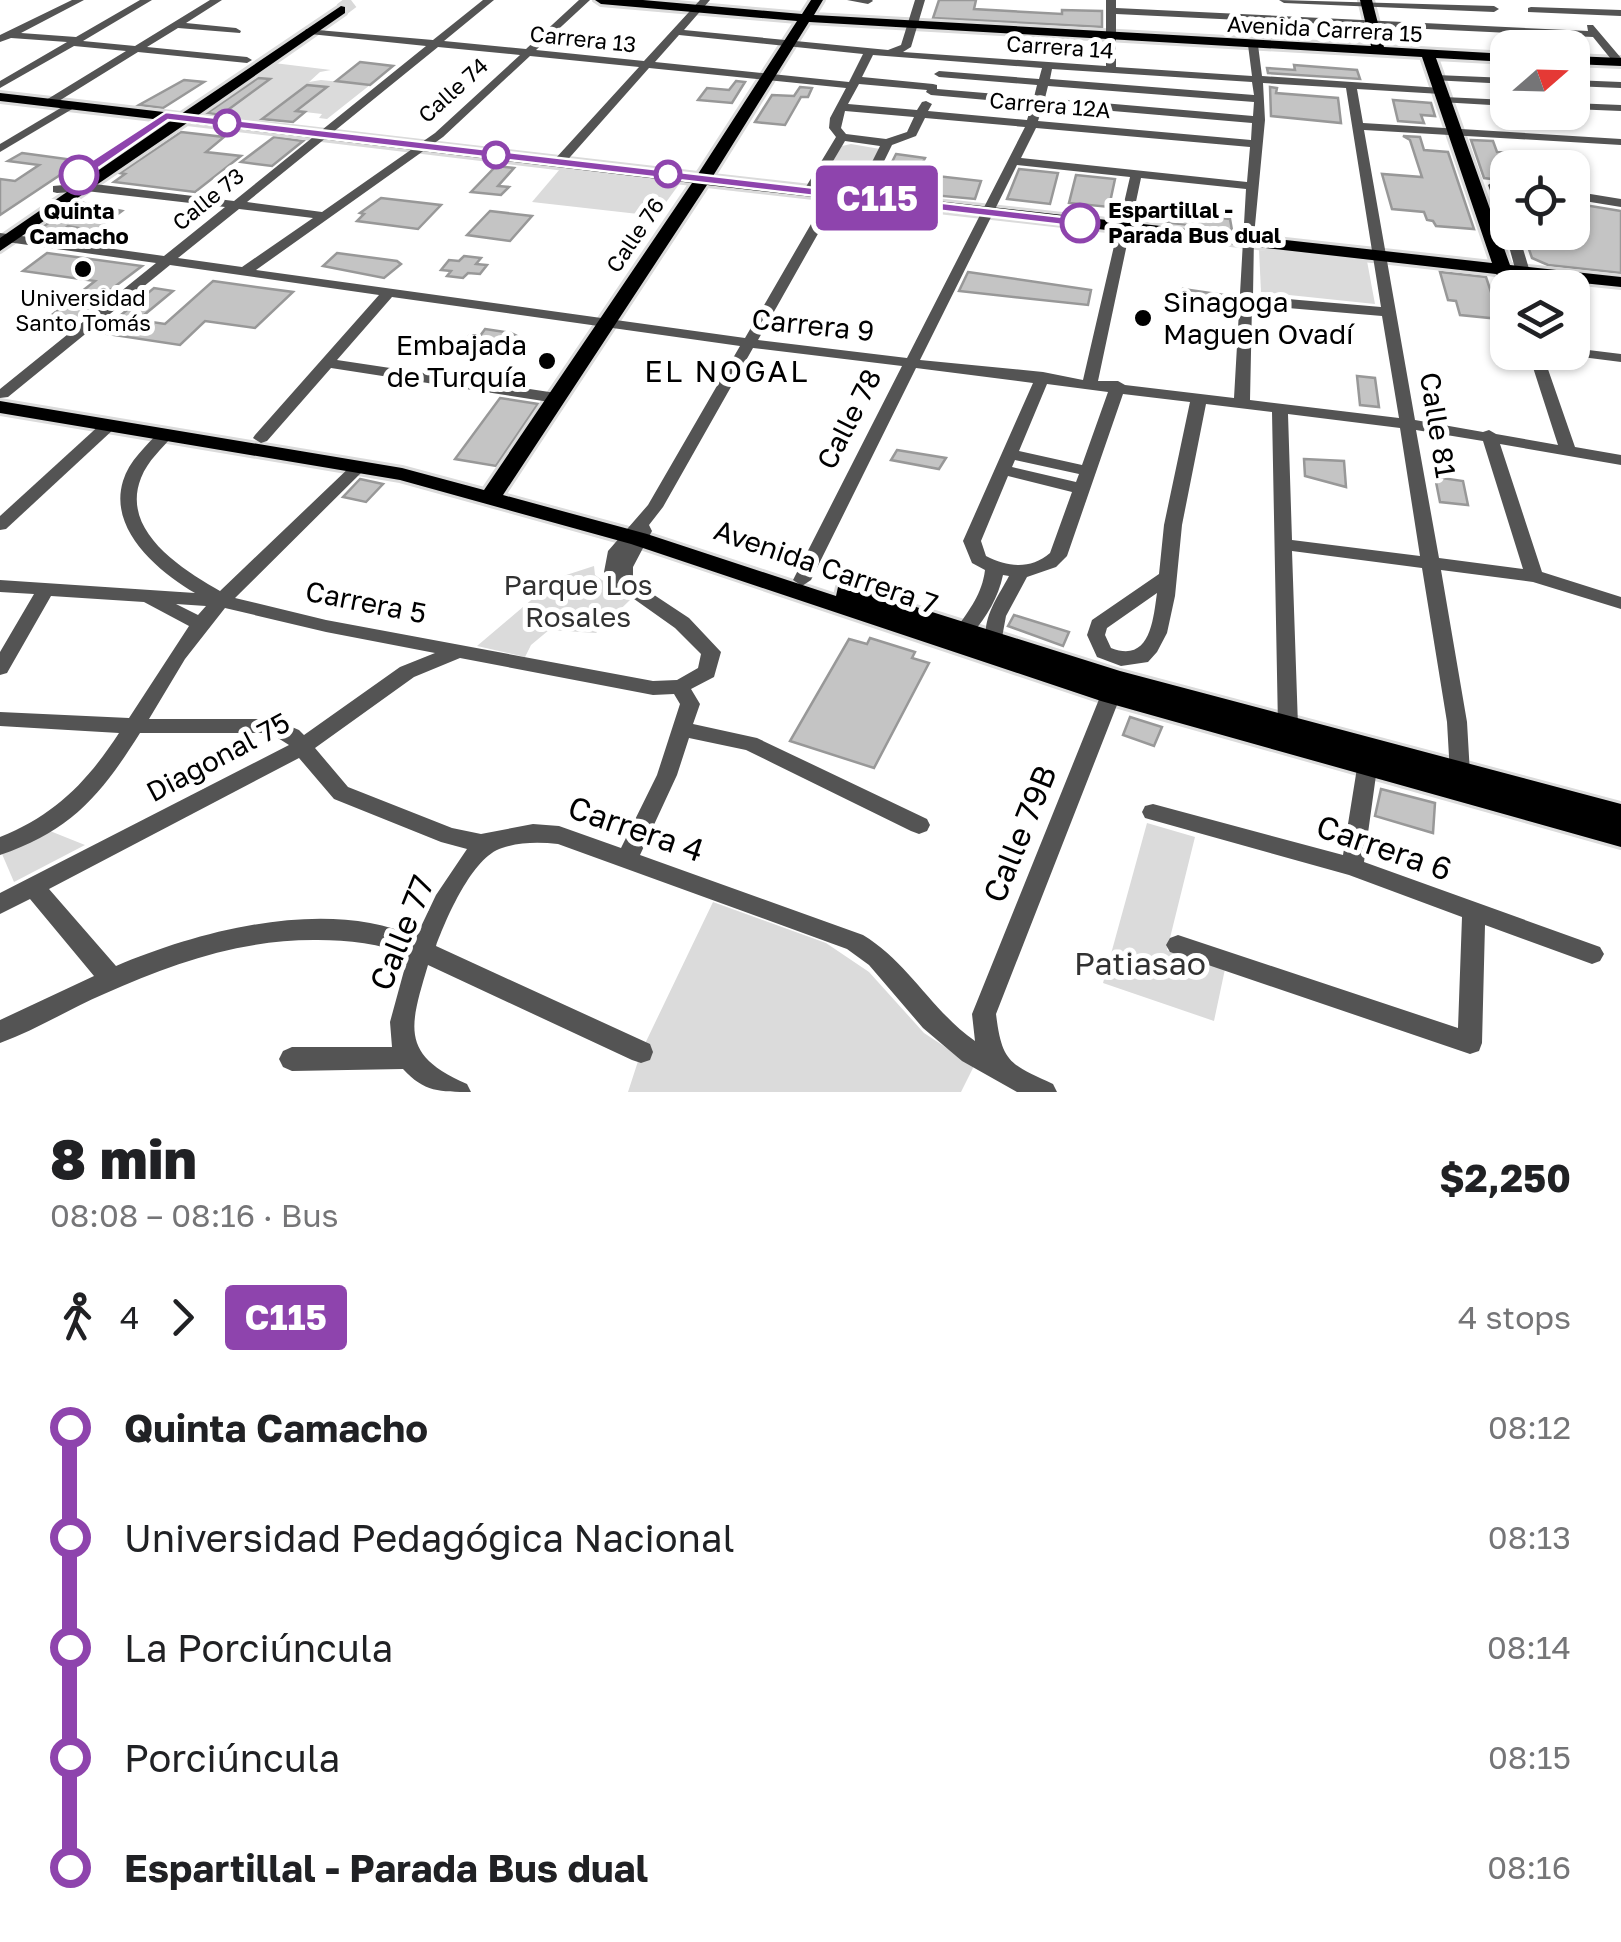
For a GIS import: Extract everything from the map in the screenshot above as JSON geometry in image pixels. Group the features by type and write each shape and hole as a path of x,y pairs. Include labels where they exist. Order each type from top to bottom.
{"main road":[{"name":"Avenida Carrera 15","path":"602,0 701,4 806,18 1490,57"},
{"name":"Calle 76","path":"495,490 818,0"},
{"path":"3,238 86,187 356,2"},
{"path":"1367,2 1379,52"},
{"path":"310,32 332,6"},
{"path":"3,238 57,190 332,6"},
{"path":"1428,55 1508,270"},
{"path":"1590,61 1620,62"},
{"path":"0,96 1490,272"},
{"path":"1475,186 1490,187"},
{"path":"1590,280 1621,282"},
{"path":"1590,286 1621,290"},
{"name":"Avenida Carrera 7","path":"1,398 109,425 495,490"},
{"name":"Avenida Carrera 7","path":"1,398 414,462 1367,768 1621,836"},
{"name":"Avenida Carrera 7","path":"636,533 994,638 1114,687 1288,726 1621,814"},
{"path":"1367,768 1446,780 1460,774"}],"street":[{"path":"3,38 79,0"},
{"path":"0,85 146,0"},
{"path":"50,102 218,0"},
{"name":"Calle 73","path":"1,398 489,0"},
{"name":"Calle 74","path":"244,272 423,146 585,0"},
{"path":"852,0 868,1"},
{"path":"920,0 916,47 924,56"},
{"path":"890,53 906,46 931,0"},
{"path":"1284,0 1490,5"},
{"path":"559,162 701,4"},
{"path":"1111,70 1111,6 1490,31"},
{"path":"1548,30 1531,10 1621,13"},
{"path":"1577,12 1620,62"},
{"path":"177,25 236,31"},
{"name":"Carrera 13","path":"310,32 769,78 934,84 1039,102 1259,120"},
{"name":"Carrera 14","path":"676,32 945,59 1441,90 1490,100"},
{"path":"1590,34 1596,34"},
{"path":"3,38 248,60"},
{"path":"1242,402 1251,186 1260,99 1254,44"},
{"path":"870,51 835,128 842,138 887,143 912,134 945,59"},
{"name":"Calle 78","path":"802,580 1032,124 1048,66"},
{"path":"934,84 1043,82 1260,99"},
{"path":"1441,90 1490,83"},
{"path":"1590,84 1621,85"},
{"name":"Calle 81","path":"1351,86 1457,722 1460,774"},
{"path":"0,149 73,105"},
{"name":"Carrera 12A","path":"842,107 1255,144"},
{"path":"1590,107 1621,108"},
{"path":"1356,126 1621,142"},
{"path":"810,190 842,138"},
{"path":"860,196 887,143"},
{"path":"1011,162 1251,186"},
{"path":"1090,383 1136,175"},
{"path":"57,190 86,187 320,215"},
{"path":"627,859 684,730 690,704 680,687 702,678 710,665 708,645 622,578 636,533 835,194"},
{"path":"1590,198 1621,203"},
{"name":"Carrera 9","path":"3,238 749,343 1489,435 1621,460"},
{"path":"261,438 390,291"},
{"path":"1247,299 1389,311"},
{"path":"1590,354 1621,358"},
{"path":"328,363 556,398"},
{"path":"1541,370 1568,449"},
{"path":"1043,377 972,541 974,556 994,567 1020,572 1048,565 1058,556 1118,386"},
{"path":"1167,577 1099,625 1096,635 1104,652 1132,659 1147,653 1161,621 1167,577 1173,527 1185,482 1198,397"},
{"path":"1280,407 1288,726"},
{"path":"0,525 109,425"},
{"path":"166,434 136,466 128,504 135,532 168,570 222,601"},
{"path":"1489,435 1534,576"},
{"path":"1007,462 1085,480"},
{"path":"0,846 53,823 80,802 104,774 160,680 201,624 359,466"},
{"path":"1283,544 1534,576 1621,603"},
{"path":"966,629 991,586 994,567"},
{"path":"168,570 163,584 146,596 201,624"},
{"path":"994,638 997,616 1020,572"},
{"name":"Carrera 5","path":"0,586 222,601 458,652 653,688 680,687"},
{"path":"0,668 46,589"},
{"name":"Diagonal 75","path":"1,901 34,888 302,747 407,672 458,652"},
{"name":"Calle 79B","path":"984,1014 1114,687"},
{"path":"0,719 133,726 273,726 289,732 342,793 465,850"},
{"path":"320,772 320,749 336,722"},
{"path":"684,730 750,743 919,825"},
{"path":"1352,868 1367,768"},
{"name":"Carrera 6","path":"1153,812 1352,868 1592,954"},
{"name":"Carrera 4","path":"494,840 546,832 865,947 890,968 932,1020 980,1061 1044,1092"},
{"name":"Calle 77","path":"405,1044 407,1002 465,850 494,840"},
{"path":"34,888 111,978"},
{"path":"1178,945 1470,1043 1474,913"},
{"path":"0,1032 178,950 276,928 369,932 424,950 641,1052"},
{"path":"932,1020 960,1032 984,1014"},
{"path":"984,1014 988,1050 1012,1077"},
{"path":"292,1058 374,1057 389,1062 405,1044 422,1073 458,1092"}],"green space":[{"path":"274,63 331,70 320,72 309,82 370,85 327,119 319,118 322,114 296,111 326,88 307,85 259,121 219,117 269,80 253,78"},
{"path":"842,146 880,149 861,189 818,186"},
{"path":"560,169 680,183 656,216 532,202"},
{"path":"1259,250 1367,261 1375,304 1261,292"},
{"name":"Parque Los Rosales","path":"594,566 595,575 630,600 596,633 549,630 531,645 525,657 477,646 557,578"},
{"name":"Patiasao","path":"1147,823 1195,837 1167,950 1225,969 1214,1021 1103,983"},
{"path":"50,831 85,845 14,882 2,854"},
{"path":"713,902 826,943 869,972 924,1033 974,1066 961,1092 628,1092 641,1052"}],"building":[{"path":"939,0 976,0 974,9 1062,14 1062,10 1102,11 1102,27 933,18"},
{"path":"360,62 393,66 370,85 336,81"},
{"path":"1294,65 1357,70 1360,79 1268,73 1267,68 1295,70"},
{"path":"258,78 270,79 221,115 207,113"},
{"path":"184,80 204,82 163,108 139,105"},
{"path":"736,81 745,82 732,103 698,100 707,88 729,90"},
{"path":"307,85 327,87 296,111 305,112 293,122 262,119"},
{"path":"800,87 812,88 808,97 801,97 785,125 755,122 772,95 794,96"},
{"path":"1270,87 1277,88 1276,93 1338,98 1341,123 1271,116"},
{"path":"1393,100 1431,103 1435,116 1421,115 1424,123 1398,121"},
{"path":"181,132 224,137 206,152 241,156 195,192 114,182 125,174 120,173"},
{"path":"1403,136 1420,137 1424,150 1448,152 1474,229 1436,226 1424,212 1392,209 1382,174 1422,177 1410,140"},
{"path":"274,137 303,141 272,166 241,162"},
{"path":"1471,140 1493,141 1496,150 1490,150 1490,179 1484,178"},
{"path":"22,153 81,161 0,215 0,179 15,181 39,165 8,161"},
{"path":"896,154 925,158 919,170 930,171 928,175 981,181 975,199 878,190"},
{"path":"496,166 514,168 498,186 509,187 501,195 471,192"},
{"path":"1019,169 1058,173 1050,204 1007,199"},
{"path":"1076,175 1115,179 1109,207 1069,203"},
{"path":"381,198 441,205 418,229 357,221 364,214 360,213"},
{"path":"79,202 122,211 95,231 68,226 54,237 34,233"},
{"path":"1590,206 1621,211 1621,273 1548,265 1532,258 1529,250 1590,250"},
{"path":"490,211 532,216 510,241 467,235"},
{"path":"1169,212 1230,219 1232,230 1165,223"},
{"name":"Universidad Santo Tomás","path":"47,253 142,266 101,297 107,298 72,326 43,322 95,281 23,271"},
{"path":"337,253 401,264 384,278 323,266"},
{"path":"464,256 481,258 476,264 487,265 480,274 468,273 463,278 447,276 451,271 441,270 449,260 459,261"},
{"path":"968,272 1091,290 1088,305 959,291"},
{"path":"1440,272 1486,277 1490,318 1460,315 1456,301 1448,300"},
{"path":"213,281 293,292 255,328 205,321 180,345 107,334 112,329 105,328 154,288 173,291 138,320 165,324"},
{"path":"1183,289 1231,296 1230,306 1181,300"},
{"path":"485,329 517,336 504,353 460,347 470,335 480,336"},
{"path":"1357,376 1375,378 1379,407 1360,405"},
{"path":"500,398 538,404 496,466 455,459"},
{"path":"897,450 946,458 939,469 891,460"},
{"path":"1304,459 1344,461 1346,487 1305,476"},
{"path":"1435,477 1463,481 1468,505 1440,502"},
{"path":"360,479 383,484 366,502 343,497"},
{"path":"1014,615 1069,632 1063,646 1008,626"},
{"path":"870,638 915,652 912,658 929,663 874,768 790,741 849,639 867,644"},
{"path":"1130,717 1162,727 1154,746 1123,735"},
{"path":"1381,789 1435,803 1433,833 1375,816"}],"tunnel":[{"path":"341,10 354,0"}],"bus line":[{"name":"C115","path":"79,175 166,116 1080,223"}],"place":[{"name":"Quinta Camacho","path":"79,175"},
{"name":"Espartillal - Parada Bus dual","path":"1080,223"},
{"name":"Universidad Santo Tomás","path":"83,269"},
{"name":"Sinagoga Maguen Ovadí","path":"1143,318"},
{"name":"Embajada de Turquía","path":"547,361"}],"district":[{"name":"EL NOGAL","path":"727,372"}]}
